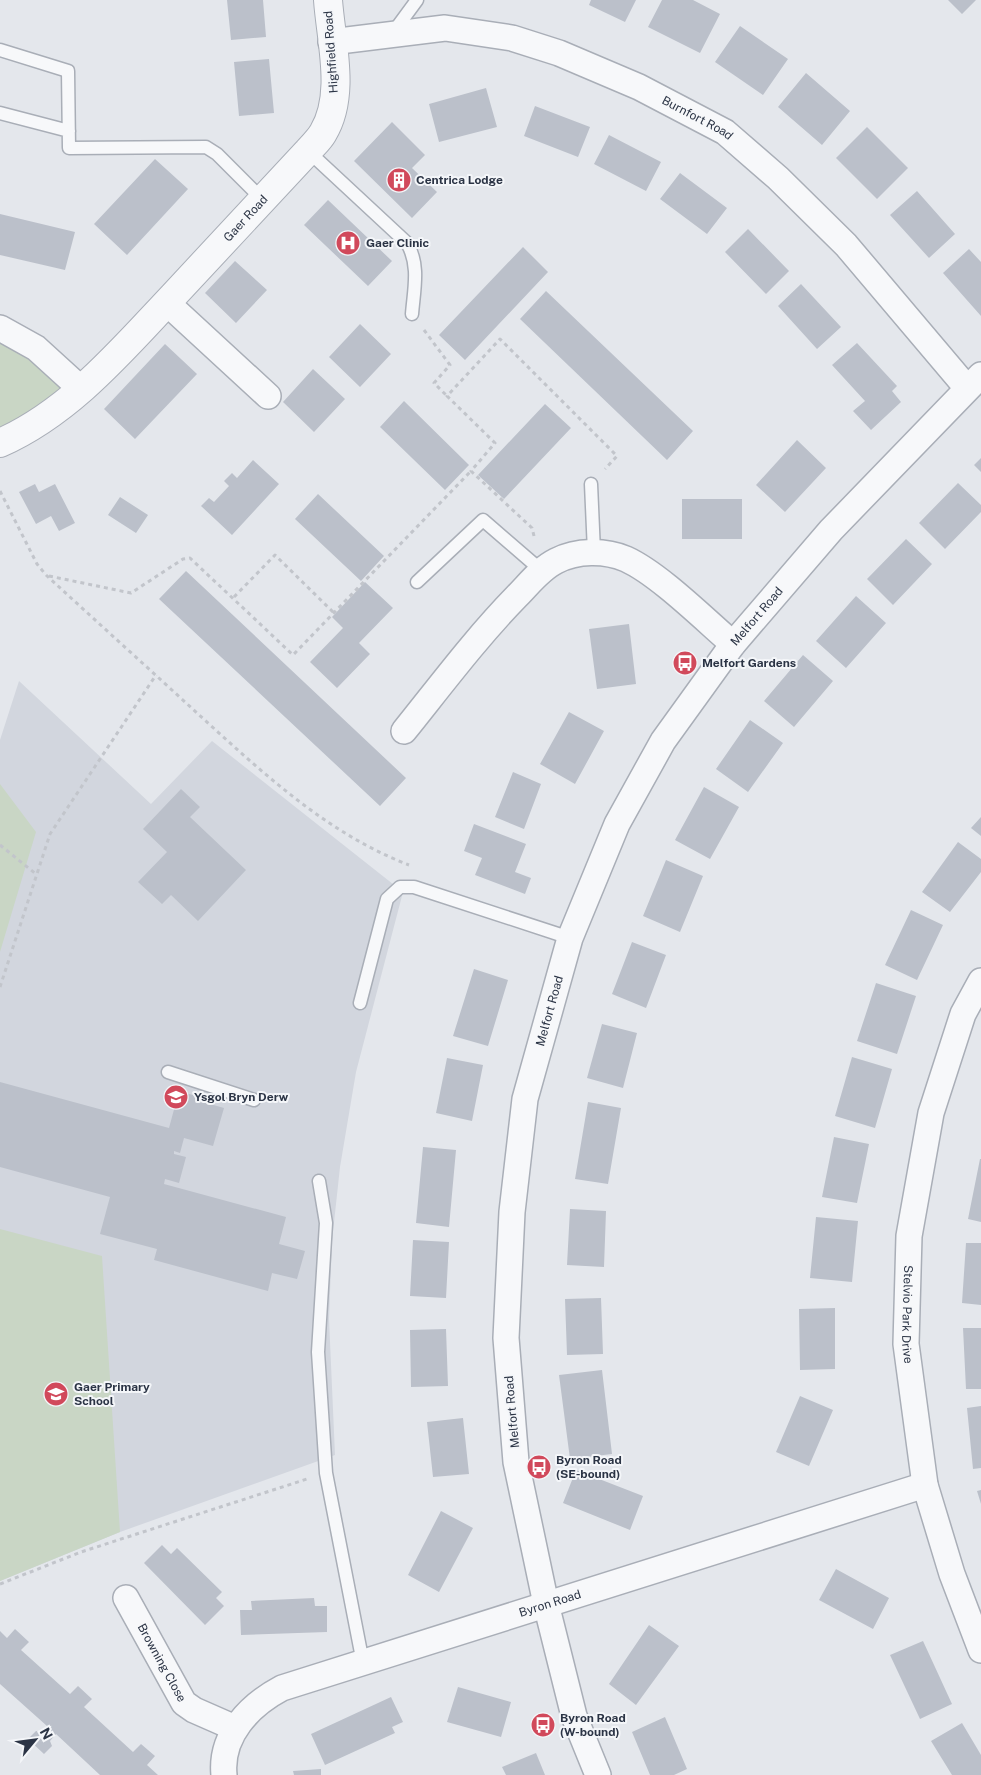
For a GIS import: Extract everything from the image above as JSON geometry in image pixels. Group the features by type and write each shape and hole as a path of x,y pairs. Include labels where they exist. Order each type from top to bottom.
{"street":[{"name":"Highfield Road","path":"316,142 331,114 336,90 328,0"},
{"name":"Burnfort Road","path":"331,42 446,28 512,38 559,53 639,87 725,132 778,178 846,245 974,382"},
{"name":"Gaer Road","path":"0,443 24,432 82,389 167,303 316,142"},
{"path":"167,303 268,396"},
{"path":"0,328 36,348 82,389"},
{"name":"Melfort Road","path":"598,1775 574,1716 546,1604 516,1462 506,1338 512,1212 524,1099 570,938 618,824 663,741 733,644 831,530 974,382"},
{"path":"404,731 477,639 542,571 555,561 568,556 594,552 612,554 640,566 733,644"},
{"name":"Stelvio Park Drive","path":"981,980 963,1014 931,1113 909,1236 906,1344 925,1485 952,1574 981,1650"},
{"name":"Byron Road","path":"224,1775 227,1751 235,1728 249,1710 265,1697 282,1688 925,1485"},
{"name":"Browning Close","path":"126,1598 184,1703 194,1710 235,1728"}],"lane":[{"path":"391,35 417,0"},
{"path":"0,50 68,71 69,148 206,147 217,154 263,200"},
{"path":"0,113 69,131"},
{"path":"316,142 407,243 414,254 416,267 412,314"},
{"path":"591,484 594,552"},
{"path":"417,582 483,520 542,571"},
{"path":"360,1003 387,899 400,887 414,887 570,938"},
{"path":"168,1072 254,1100"},
{"path":"319,1181 326,1223 318,1352 326,1474 363,1663"}],"path":[{"path":"46,575 130,593 183,560 190,558 294,654 471,471 495,443 434,384 450,365 412,314"},
{"path":"447,396 500,339 617,456 591,484"},
{"path":"471,471 532,528 542,571"},
{"path":"0,491 36,564 46,575 278,786 327,823 386,856 411,866"},
{"path":"234,597 275,555 334,613"},
{"path":"0,987 50,834 156,675"},
{"path":"0,845 36,874"},
{"path":"0,1584 81,1552 326,1474"}],"shaded area":[{"name":"Ysgol Bryn Derw","path":"19,681 151,804 212,741 403,892 356,1072 340,1167 332,1241 329,1319 335,1455 120,1532 0,1581 0,740"}],"green space":[{"path":"0,328 81,389 0,443"},
{"path":"0,784 36,832 0,952"},
{"name":"Gaer Primary School","path":"0,1229 102,1256 120,1532 0,1581"}],"building":[{"path":"227,0 263,0 266,37 231,40"},
{"path":"591,0 636,0 625,22 589,5"},
{"path":"662,0 693,0 720,14 700,53 648,27"},
{"path":"948,0 976,0 962,14"},
{"path":"740,26 788,59 763,95 715,62"},
{"path":"269,59 274,113 239,116 234,62"},
{"path":"806,73 850,111 822,145 778,107"},
{"path":"486,88 497,127 439,142 429,104"},
{"path":"535,106 590,127 578,157 524,136"},
{"name":"Centrica Lodge","path":"392,122 425,155 412,168 437,192 412,218 354,161"},
{"path":"867,127 908,168 877,199 836,158"},
{"path":"609,135 661,162 646,191 594,164"},
{"path":"155,159 188,189 127,255 94,224"},
{"path":"680,173 727,208 707,234 660,199"},
{"path":"917,191 955,234 929,258 890,215"},
{"name":"Gaer Clinic","path":"328,200 392,261 368,286 304,225"},
{"path":"0,214 75,232 65,270 0,255"},
{"path":"748,229 789,271 766,294 725,252"},
{"path":"523,247 548,272 465,360 439,335"},
{"path":"969,249 981,262 981,316 943,273"},
{"path":"235,261 267,290 236,323 205,293"},
{"path":"801,284 841,327 817,349 778,306"},
{"path":"546,291 693,431 667,460 520,319"},
{"path":"360,324 391,354 360,387 329,357"},
{"path":"857,343 897,386 892,391 901,402 871,430 853,411 865,401 832,365"},
{"path":"165,344 197,374 135,439 104,409"},
{"path":"313,369 345,399 314,432 283,402"},
{"path":"404,401 469,465 445,490 380,427"},
{"path":"545,404 571,428 504,499 478,475"},
{"path":"797,440 826,468 785,512 756,485"},
{"path":"981,458 981,472 974,465"},
{"path":"253,460 279,484 232,535 201,506 209,498 214,502 229,486 224,481 232,473 237,478"},
{"path":"958,483 981,505 981,512 945,549 919,523"},
{"path":"35,484 39,492 55,484 75,523 59,531 51,516 36,524 19,492"},
{"path":"318,494 384,556 361,581 295,519"},
{"path":"120,497 148,515 136,533 108,515"},
{"path":"682,499 742,499 742,539 682,539"},
{"path":"906,539 932,564 893,605 867,579"},
{"path":"186,571 406,778 380,806 159,599"},
{"path":"365,582 393,608 359,643 370,654 337,688 310,662 343,628 332,617"},
{"path":"856,596 886,623 846,668 816,641"},
{"path":"629,624 636,684 597,689 589,629"},
{"path":"803,655 833,681 794,727 764,701"},
{"path":"569,712 604,731 575,784 540,764"},
{"path":"750,720 783,743 748,792 716,769"},
{"path":"513,772 541,784 524,829 495,817"},
{"path":"704,787 739,807 710,859 675,840"},
{"path":"181,789 200,807 190,817 246,870 198,921 171,895 162,904 138,882 167,852 143,829"},
{"path":"981,817 981,836 971,828"},
{"path":"474,824 526,844 515,872 531,878 525,894 475,875 482,858 464,851"},
{"path":"958,842 981,859 981,872 950,912 922,892"},
{"path":"666,860 703,876 680,932 643,916"},
{"path":"911,910 943,925 917,980 885,965"},
{"path":"632,942 666,955 646,1008 612,994"},
{"path":"474,969 508,980 488,1046 453,1036"},
{"path":"876,983 916,996 897,1054 857,1041"},
{"path":"602,1024 637,1033 623,1088 587,1078"},
{"path":"852,1057 892,1069 875,1128 835,1116"},
{"path":"447,1058 483,1065 472,1121 436,1113"},
{"path":"0,1082 169,1128 179,1091 203,1098 203,1102 224,1108 213,1146 184,1138 180,1153 174,1151 174,1154 186,1157 179,1183 165,1179 164,1184 286,1217 279,1244 305,1251 297,1279 272,1273 268,1291 154,1260 157,1249 100,1234 110,1197 0,1167"},
{"path":"588,1102 621,1108 608,1184 575,1179"},
{"path":"834,1137 869,1144 857,1203 822,1197"},
{"path":"423,1147 456,1150 449,1227 416,1223"},
{"path":"981,1159 981,1222 968,1219"},
{"path":"570,1209 606,1211 604,1267 567,1265"},
{"path":"816,1217 858,1221 852,1282 810,1278"},
{"path":"413,1240 449,1242 446,1298 410,1296"},
{"path":"966,1243 981,1243 981,1305 962,1303"},
{"path":"601,1298 603,1354 567,1355 565,1299"},
{"path":"835,1308 835,1369 800,1370 799,1309"},
{"path":"963,1328 981,1328 981,1389 966,1389"},
{"path":"446,1329 448,1386 411,1387 410,1330"},
{"path":"602,1370 612,1454 570,1459 559,1375"},
{"path":"800,1396 833,1410 809,1466 776,1452"},
{"path":"981,1406 981,1468 973,1469 967,1408"},
{"path":"463,1418 469,1474 433,1477 427,1422"},
{"path":"576,1470 643,1496 630,1530 563,1503"},
{"path":"981,1490 981,1504 977,1491"},
{"path":"441,1511 473,1528 439,1592 408,1575"},
{"path":"162,1545 171,1554 177,1548 222,1592 216,1598 224,1606 205,1625 144,1563"},
{"path":"836,1569 889,1598 873,1629 819,1600"},
{"path":"314,1598 315,1606 327,1606 327,1632 241,1635 240,1610 252,1610 251,1601"},
{"path":"649,1625 679,1646 636,1705 609,1684"},
{"path":"15,1629 29,1642 21,1650 70,1694 78,1686 92,1699 84,1707 133,1752 141,1744 155,1756 147,1765 158,1775 100,1775 56,1734 50,1741 52,1746 44,1754 28,1739 36,1731 41,1732 47,1726 0,1684 0,1631 7,1638"},
{"path":"923,1641 952,1704 920,1719 890,1655"},
{"path":"458,1687 511,1702 501,1737 447,1722"},
{"path":"391,1697 403,1722 392,1727 395,1733 325,1765 311,1734"},
{"path":"665,1717 687,1769 674,1775 650,1775 632,1732"},
{"path":"962,1723 981,1755 981,1775 952,1775 931,1741"},
{"path":"536,1753 545,1775 506,1775 502,1767"},
{"path":"321,1769 321,1775 294,1775 293,1771"}],"place":[{"name":"Centrica Lodge","path":"399,180"},
{"name":"Gaer Clinic","path":"348,243"},
{"name":"Melfort Gardens","path":"685,663"},
{"name":"Ysgol Bryn Derw","path":"176,1097"},
{"name":"Gaer Primary School","path":"56,1394"},
{"name":"Byron Road (SE-bound)","path":"539,1467"},
{"name":"Byron Road (W-bound)","path":"543,1725"}]}
